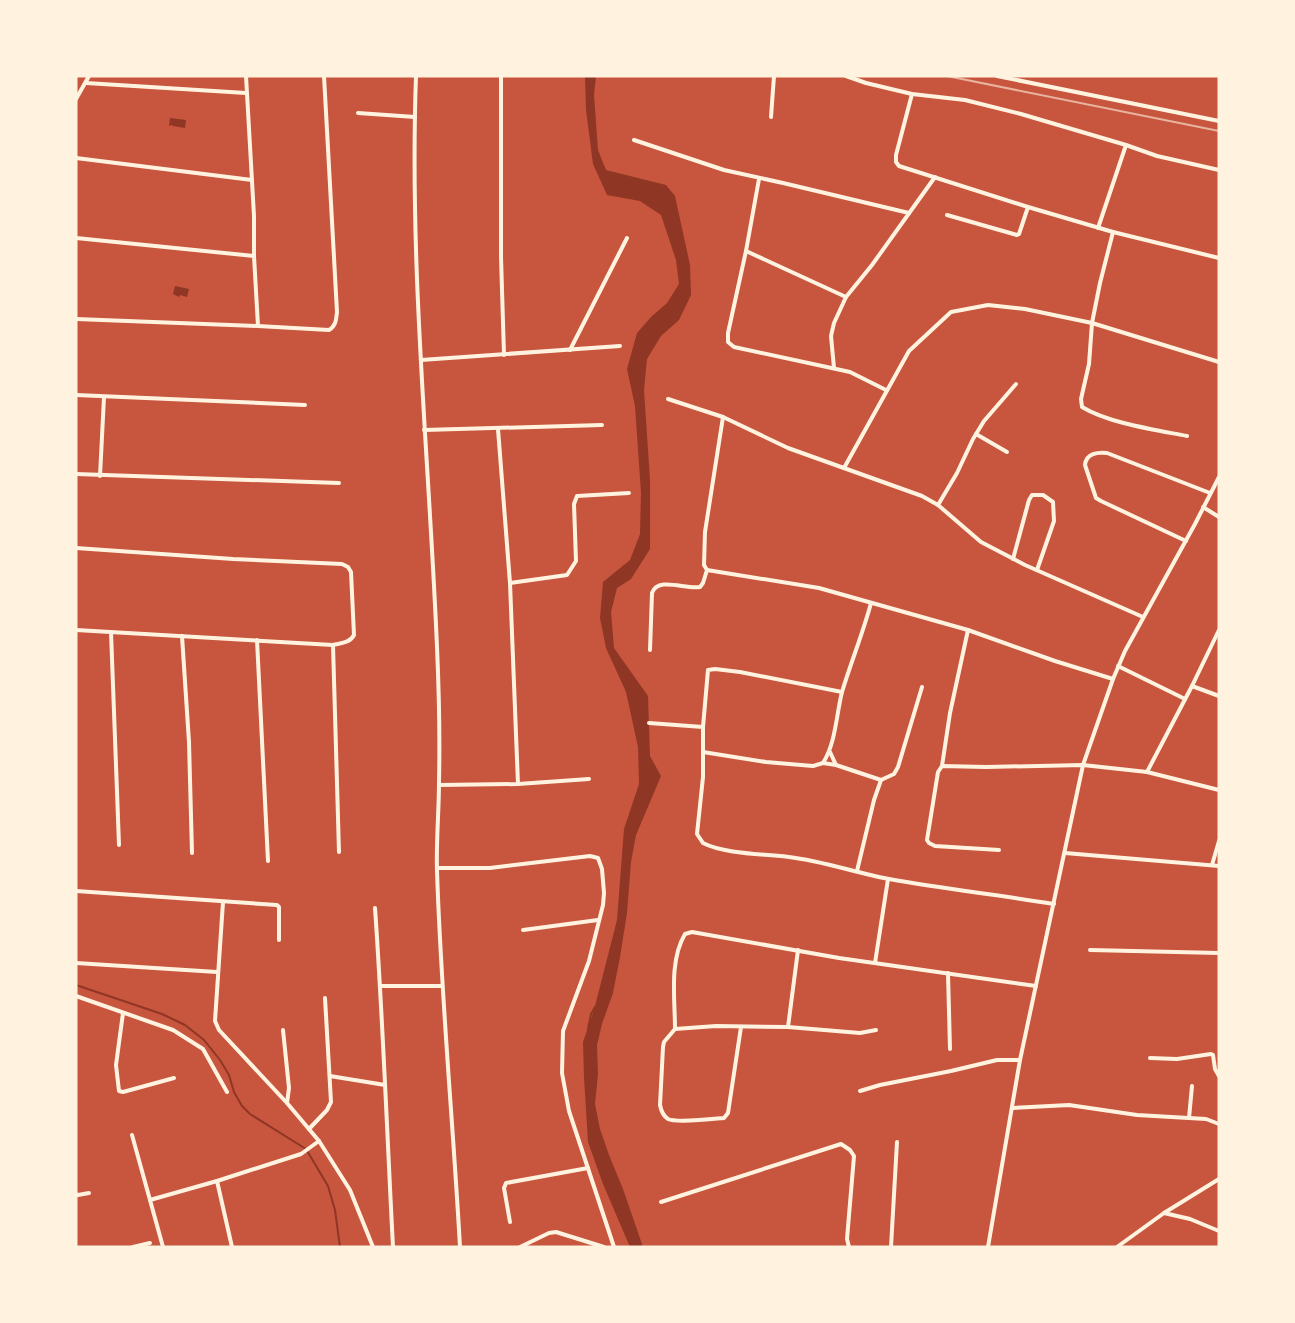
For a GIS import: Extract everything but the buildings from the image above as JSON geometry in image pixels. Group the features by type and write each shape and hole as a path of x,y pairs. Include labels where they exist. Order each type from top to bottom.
{"street":[{"path":"76,99 89,76"},
{"path":"246,76 258,326"},
{"path":"76,319 329,330 335,324 337,312 324,76"},
{"path":"416,76 416,244 424,430 437,650 439,786 437,868 441,986 460,1247"},
{"path":"501,76 501,257 504,354"},
{"path":"771,116 774,76"},
{"path":"846,76 912,94 965,100 1021,114 1157,156 1219,170"},
{"path":"997,76 1219,121"},
{"path":"86,82 246,93"},
{"path":"912,94 896,155 896,162 899,166 1098,228 1219,258"},
{"path":"358,114 415,117"},
{"path":"634,140 724,170 909,213"},
{"path":"1098,228 1126,145"},
{"path":"76,158 252,180"},
{"path":"834,368 831,336 834,323 846,297 872,265 935,177"},
{"path":"759,179 746,251 735,293 728,342 734,347 850,372 886,390"},
{"path":"946,215 1017,235 1028,207"},
{"path":"1114,232 1100,283 1092,323 1088,364 1081,399 1082,407 1092,413 1148,429 1186,436"},
{"path":"76,238 254,256"},
{"path":"570,350 627,238"},
{"path":"746,251 846,297"},
{"path":"844,468 908,351 951,312 988,306 1025,309 1092,323 1219,362"},
{"path":"421,360 620,346"},
{"path":"938,505 957,474 984,421 1016,384"},
{"path":"76,395 305,405"},
{"path":"100,476 104,397"},
{"path":"668,399 723,417 788,448 922,496 938,505 981,542 1013,559 1143,618"},
{"path":"723,417 705,532 704,565 708,570 819,588 968,630 1055,661 1113,679"},
{"path":"424,430 602,425"},
{"path":"498,429 510,583 518,784"},
{"path":"976,434 1007,452"},
{"path":"1186,541 1096,498 1085,460 1096,452 1107,452 1210,493"},
{"path":"76,474 339,483"},
{"path":"988,1247 1020,1060 1083,765 1125,650 1186,541 1219,477"},
{"path":"510,583 567,575 573,569 576,561 574,504 577,496 629,493"},
{"path":"1013,559 1029,500 1032,495 1043,495 1053,502 1054,521 1037,570"},
{"path":"1203,507 1219,517"},
{"path":"76,548 342,564 348,567 351,572 354,635 352,639 346,642 333,645 76,630"},
{"path":"650,650 652,593 654,588 660,584 696,588 703,583 708,570"},
{"path":"823,763 830,752 842,692 871,603"},
{"path":"968,630 950,714 942,766 938,772 927,840 929,844 935,846 999,850"},
{"path":"1147,772 1219,630"},
{"path":"111,632 119,845"},
{"path":"182,636 192,853"},
{"path":"257,640 268,861"},
{"path":"333,645 340,852"},
{"path":"1118,666 1185,699"},
{"path":"842,692 740,672 708,670 703,726 703,777 697,834 703,843 715,848 789,857 857,870 888,879 1054,904"},
{"path":"1192,686 1219,696"},
{"path":"703,752 766,762 813,766 823,763 881,780 894,774 898,767 922,687"},
{"path":"649,723 703,726"},
{"path":"830,752 836,766"},
{"path":"942,766 1083,765 1147,772 1219,790"},
{"path":"439,786 518,784 589,779"},
{"path":"857,870 874,800 881,780"},
{"path":"1212,865 1219,841"},
{"path":"1064,853 1219,866"},
{"path":"437,868 490,868 590,856 598,858 602,869 603,905 589,961 565,1023 562,1039 562,1073 568,1111 614,1247"},
{"path":"874,963 888,879"},
{"path":"76,891 277,905 279,907 279,940"},
{"path":"223,902 214,1012 215,1021 219,1030 287,1103 319,1141 350,1190 373,1247"},
{"path":"375,908 381,986 393,1247"},
{"path":"523,930 598,920"},
{"path":"741,1027 728,1113 724,1118 680,1121 668,1119 662,1114 660,1105 664,1042 675,1029 677,951 685,934 698,932 874,963 1036,986"},
{"path":"788,1027 798,950"},
{"path":"1090,950 1219,953"},
{"path":"76,962 217,972"},
{"path":"948,973 950,1049"},
{"path":"381,986 441,986"},
{"path":"76,996 172,1030 203,1049 227,1092"},
{"path":"309,1129 330,1107 325,998"},
{"path":"123,1013 116,1065 119,1091 123,1092 174,1078"},
{"path":"675,1029 716,1026 788,1027 860,1033 876,1030"},
{"path":"283,1030 289,1088 287,1103"},
{"path":"1150,1058 1177,1059 1210,1054 1213,1055 1215,1069 1219,1076"},
{"path":"860,1091 997,1060 1020,1060"},
{"path":"330,1076 385,1085"},
{"path":"1189,1118 1192,1086"},
{"path":"1012,1108 1061,1104 1137,1115 1206,1119 1219,1124"},
{"path":"132,1135 163,1247"},
{"path":"150,1200 301,1154 319,1141"},
{"path":"891,1247 897,1142"},
{"path":"661,1202 840,1144 850,1150 854,1156 847,1239 849,1247"},
{"path":"510,1222 504,1188 506,1183 588,1168"},
{"path":"1117,1247 1164,1213 1219,1179"},
{"path":"217,1181 232,1247"},
{"path":"76,1194 89,1193"},
{"path":"1164,1213 1190,1218 1219,1231"},
{"path":"520,1247 549,1233 556,1232 604,1247"},
{"path":"133,1247 150,1243"}],"shaded area":[{"path":"585,76 596,76 594,95 598,150 606,170 666,185 675,196 690,265 691,295 679,320 661,336 647,359 644,390 650,480 650,549 631,579 617,588 611,612 614,648 648,696 650,756 661,776 636,835 620,957 613,993 597,1045 598,1074 595,1104 600,1129 643,1247 630,1247 603,1184 588,1142 583,1042 594,1010 617,920 624,829 639,784 638,747 626,692 606,648 600,618 603,582 630,560 640,534 641,493 635,406 627,369 637,333 667,303 679,284 676,260 661,215 640,201 607,195 593,164 586,110"},
{"path":"170,118 186,120 185,128 169,126"},
{"path":"175,286 189,289 187,297 180,295 179,297 173,294"}],"waterway":[{"path":"76,985 162,1014 185,1025 204,1040 229,1075 234,1092 242,1106 250,1114 306,1149 328,1186 335,1210 340,1247"},
{"path":"588,1029 591,1014 595,1007"}],"railway":[{"path":"947,76 1219,131"}]}
